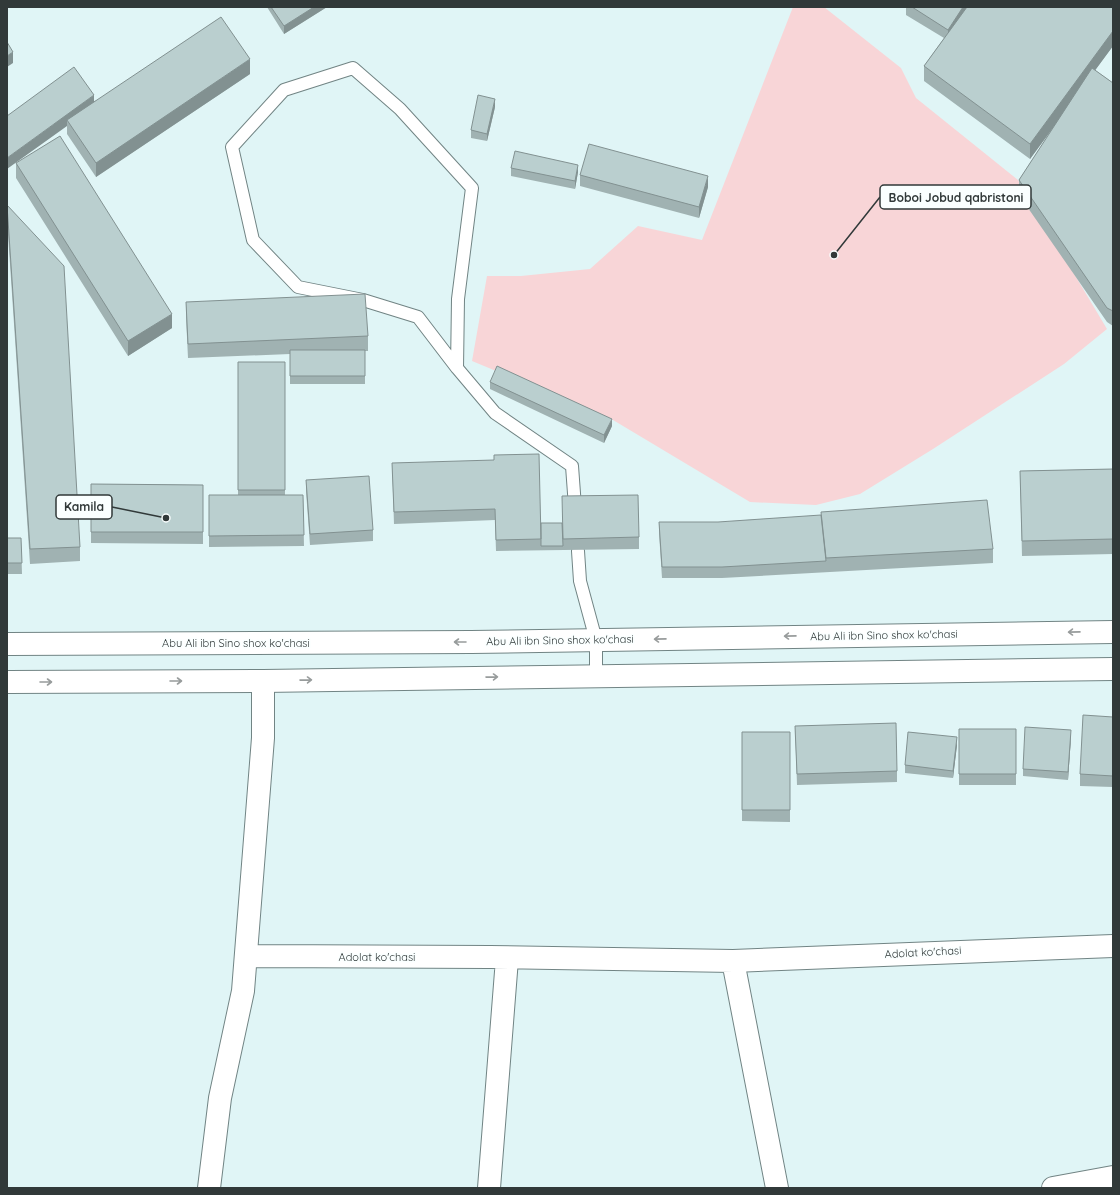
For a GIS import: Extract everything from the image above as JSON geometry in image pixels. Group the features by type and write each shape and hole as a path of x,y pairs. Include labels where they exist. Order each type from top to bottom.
{"main road":[{"name":"Abu Ali ibn Sino shox ko'chasi","path":"7,644 471,642 1113,632"},
{"path":"7,682 263,681 596,675 1113,669"},
{"path":"209,1188 220,1098 243,991 247,956 263,738 263,681"},
{"name":"Adolat ko'chasi","path":"247,956 490,957 507,959 733,961 1113,946"},
{"path":"489,1188 507,959"},
{"path":"733,961 778,1188"},
{"path":"1053,1188 1113,1177"}],"lane":[{"path":"457,368 458,299 472,188 400,109 353,68 284,90 232,147 253,240 298,286 363,300 418,317 457,368 496,413 572,466 575,507"},
{"path":"578,551 580,581 596,640 596,675"}],"shaded area":[{"path":"793,7 824,7 901,68 916,98 1018,180 1107,329 1064,364 933,449 860,494 816,505 750,502 608,417 472,361 487,276 521,276 590,269 638,226 702,240"}],"building":[{"path":"271,7 314,7 284,26"},
{"path":"912,7 963,7 948,30"},
{"path":"967,7 1113,7 1113,31 1030,144 924,66"},
{"path":"221,17 250,59 96,163 67,120"},
{"path":"7,42 13,52 7,56"},
{"path":"74,67 94,95 7,158 7,116"},
{"path":"1092,68 1113,83 1113,311 1107,308 1019,180"},
{"path":"478,95 495,99 487,134 471,130"},
{"path":"60,136 172,314 128,341 16,163"},
{"path":"589,144 708,176 699,207 580,175"},
{"path":"515,151 578,165 575,181 511,168"},
{"path":"7,205 64,266 80,547 30,549"},
{"path":"365,294 368,336 188,344 186,302"},
{"path":"290,350 365,350 365,376 290,376"},
{"path":"238,362 285,362 285,490 238,490"},
{"path":"497,366 612,419 604,435 490,382"},
{"path":"539,454 541,539 496,540 495,509 394,512 392,463 494,460 494,455"},
{"path":"1113,469 1113,539 1022,541 1020,471"},
{"path":"369,476 373,530 310,534 306,480"},
{"path":"91,484 203,485 203,532 91,532"},
{"path":"209,495 303,495 304,535 209,536"},
{"path":"638,495 639,537 563,539 562,496"},
{"path":"987,500 993,549 826,558 821,512"},
{"path":"821,515 826,561 722,567 662,567 659,522 718,522"},
{"path":"541,523 562,523 563,546 541,546"},
{"path":"7,538 21,538 22,563 7,563"},
{"path":"1083,715 1113,717 1113,776 1080,774"},
{"path":"896,723 897,771 797,774 795,726"},
{"path":"1025,727 1071,730 1068,772 1023,769"},
{"path":"959,729 1016,729 1016,774 959,774"},
{"path":"742,732 790,732 790,810 742,810"},
{"path":"908,732 957,737 953,771 905,765"}],"place":[{"name":"Boboi Jobud qabristoni","path":"834,255"},
{"name":"Kamila","path":"166,518"}]}
